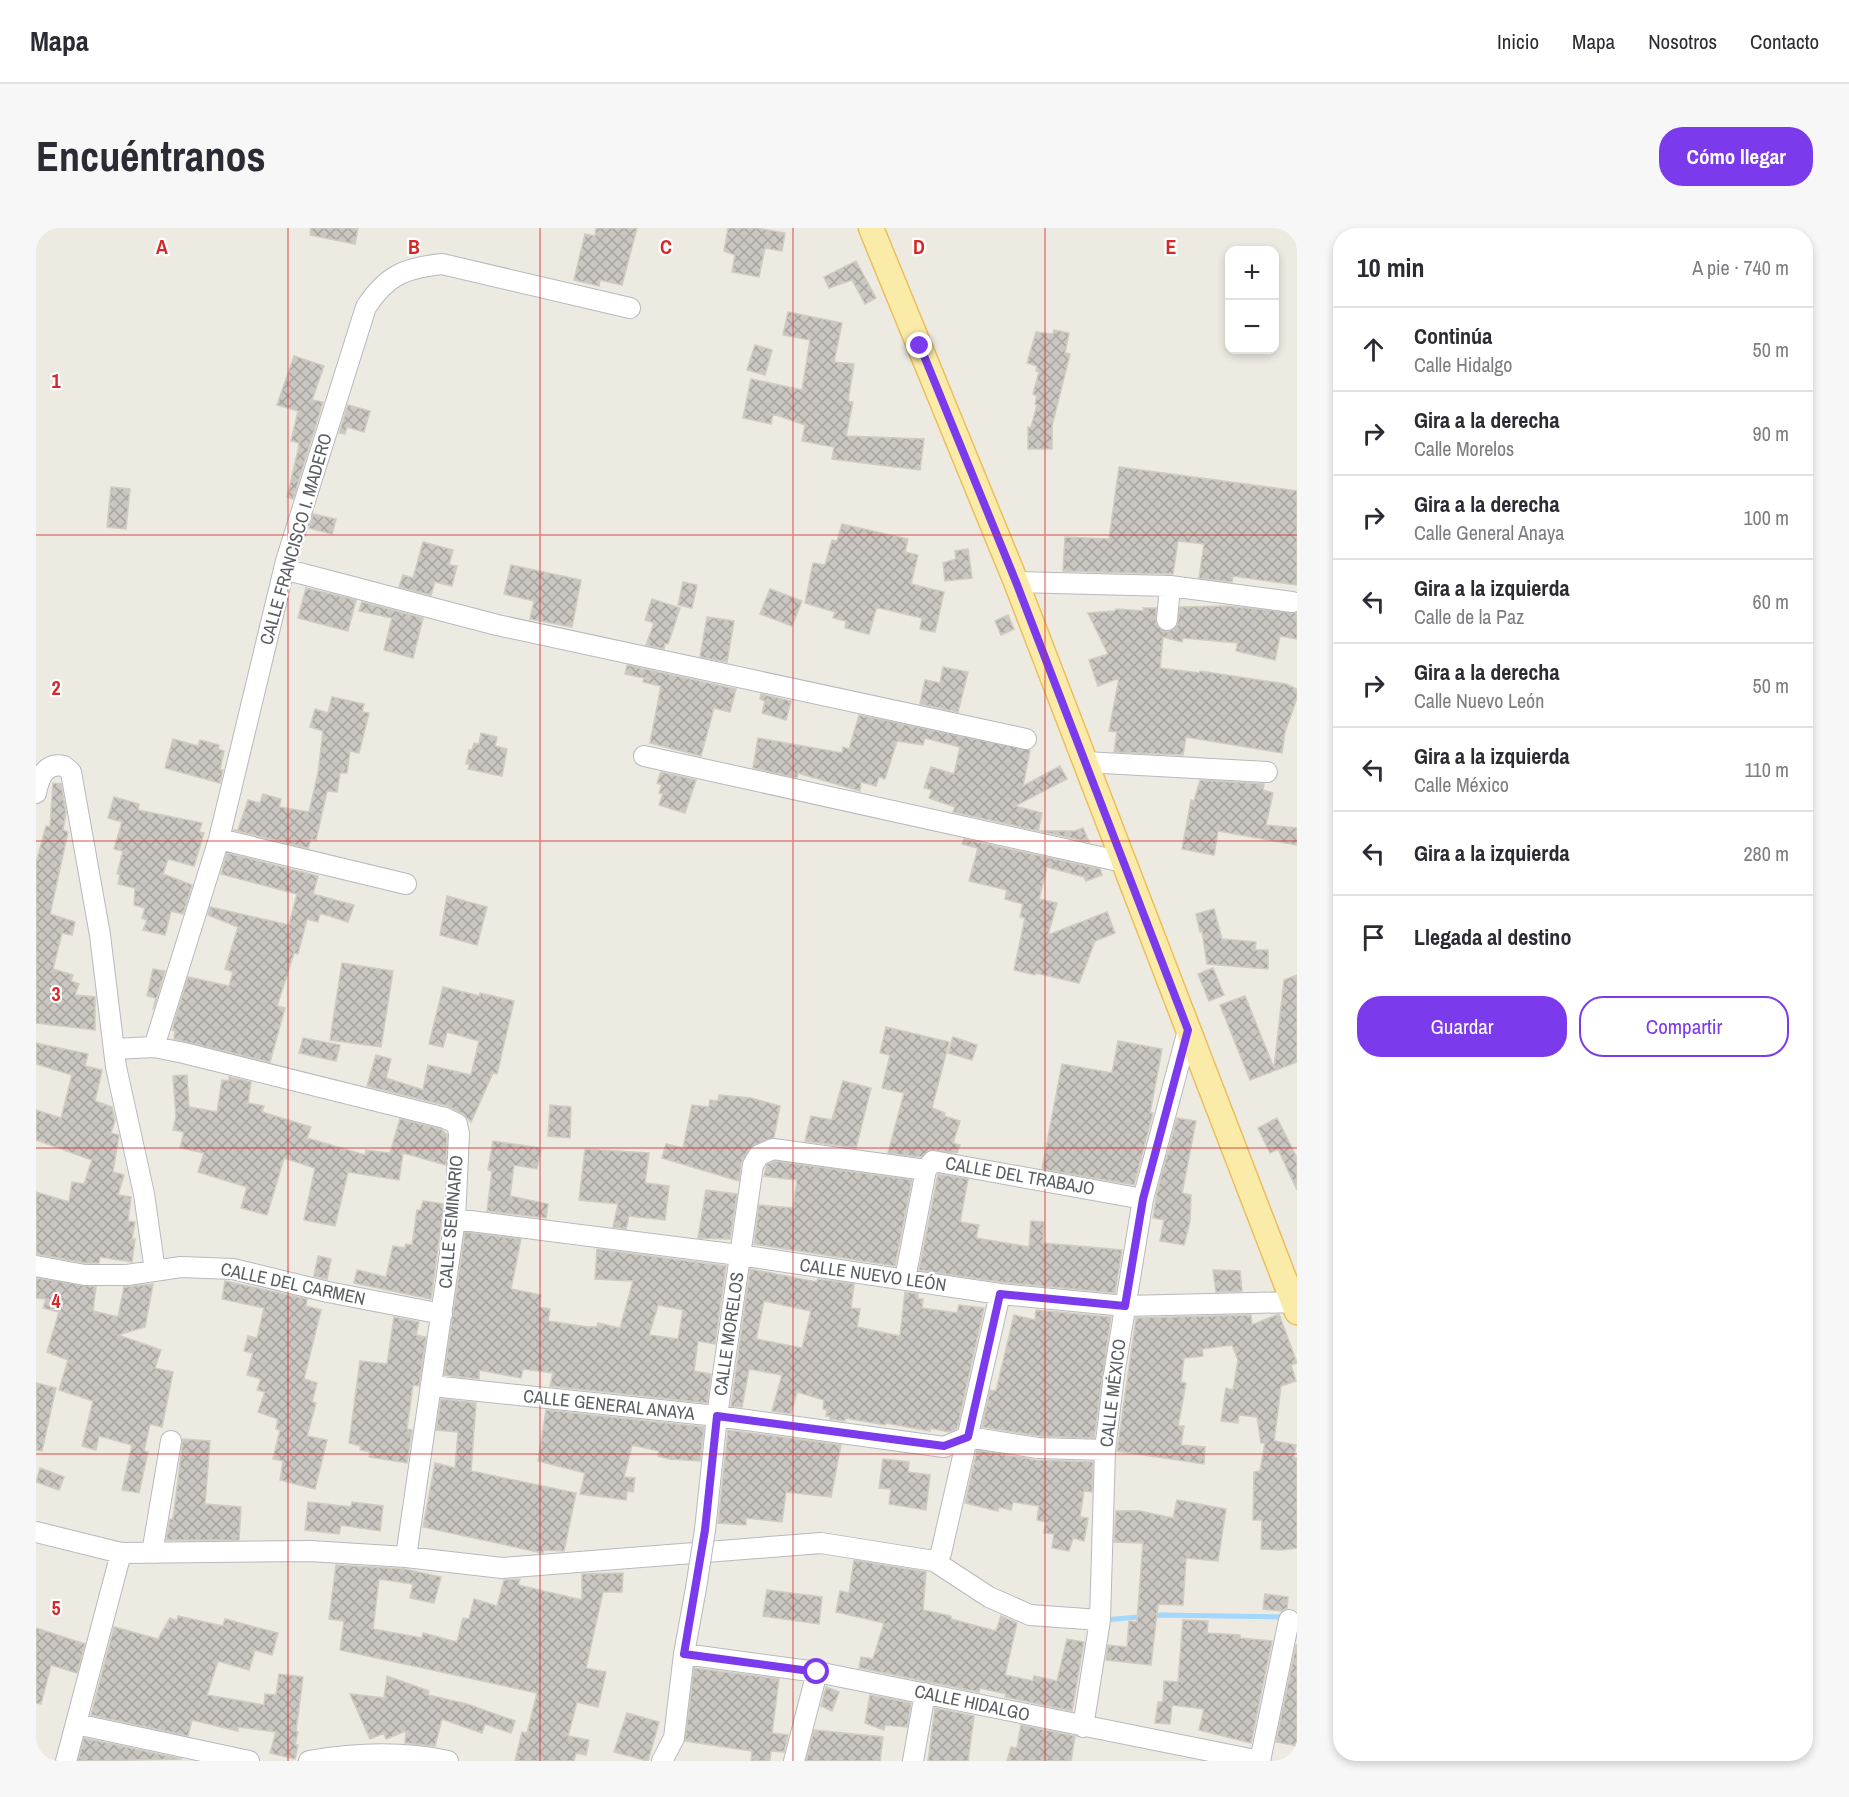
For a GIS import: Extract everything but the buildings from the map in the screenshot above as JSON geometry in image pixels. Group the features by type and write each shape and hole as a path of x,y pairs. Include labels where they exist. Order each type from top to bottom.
{"main road":[{"path":"871,228 1016,582 1296,1306"}],"street":[{"name":"CALLE FRANCISCO I. MADERO","path":"154,1047 219,839 284,569 358,326 375,294 391,278 413,267 442,264 630,308"},
{"path":"284,569 497,625 1026,740"},
{"path":"1016,582 1170,586 1292,602"},
{"path":"1167,620 1170,586"},
{"path":"644,756 1123,862"},
{"path":"1085,762 1267,772"},
{"path":"36,793 43,773 50,767 64,766 71,772 100,935 114,1049 144,1194 155,1271"},
{"path":"219,839 406,884"},
{"name":"CALLE MÉXICO","path":"1083,1727 1100,1620 1105,1450 1125,1306 1143,1199 1188,1030"},
{"path":"114,1049 154,1047"},
{"name":"CALLE SEMINARIO","path":"154,1047 445,1119 457,1124 459,1134 455,1219 406,1557"},
{"name":"CALLE DEL TRABAJO","path":"759,1155 773,1149 926,1170 933,1161 953,1163 1143,1199"},
{"name":"CALLE MORELOS","path":"662,1761 674,1738 684,1654 705,1530 717,1416 753,1165 759,1155"},
{"path":"905,1280 926,1170"},
{"name":"CALLE NUEVO LEÓN","path":"455,1219 740,1255 1000,1294 1125,1306 1296,1306"},
{"name":"CALLE DEL CARMEN","path":"36,1266 85,1275 127,1275 181,1267 233,1269 328,1292 442,1314"},
{"path":"934,1561 941,1553 1000,1294"},
{"name":"CALLE GENERAL ANAYA","path":"432,1386 717,1416 944,1446 968,1437 1038,1448 1105,1450"},
{"path":"152,1553 171,1441"},
{"path":"36,1532 121,1552 310,1551 406,1557 502,1568 716,1553 758,1546 821,1543 934,1561 989,1597 1030,1615 1100,1620"},
{"path":"66,1761 121,1552"},
{"path":"1260,1761 1289,1620"},
{"name":"CALLE HIDALGO","path":"684,1654 817,1672 1260,1761"},
{"path":"794,1761 817,1672"},
{"path":"913,1761 925,1693"},
{"path":"76,1724 249,1761"},
{"path":"309,1761 357,1753 426,1756 448,1761"}],"waterway":[{"path":"1105,1620 1160,1615 1285,1617"}],"route":[{"path":"817,1672 684,1654 705,1530 717,1416 944,1446 968,1437 1000,1294 1125,1306 1143,1199 1188,1030 1016,582 920,346"}]}
